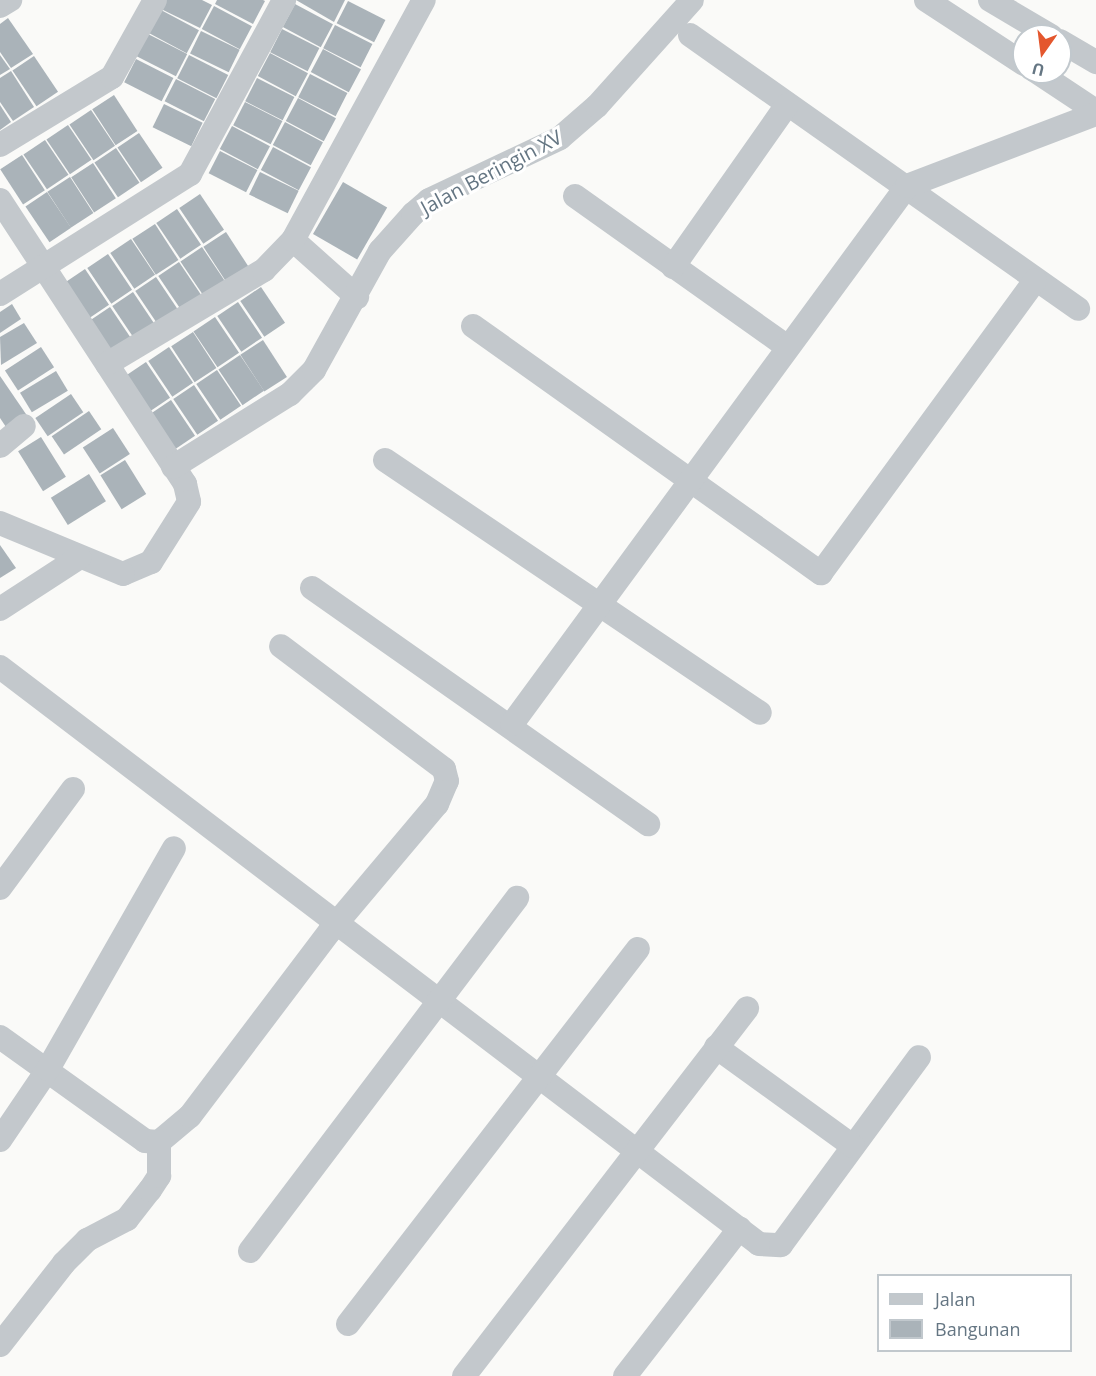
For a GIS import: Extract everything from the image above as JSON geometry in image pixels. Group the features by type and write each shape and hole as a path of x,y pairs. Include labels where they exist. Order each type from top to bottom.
{"street":[{"path":"0,6 10,0"},
{"path":"0,145 112,77 155,0"},
{"path":"0,294 42,264 190,174 284,0"},
{"path":"107,364 264,270 293,240 424,0"},
{"name":"Jalan Beringin XV","path":"173,467 290,394 314,370 357,297 380,251 413,214 429,200 560,138 597,106 692,0"},
{"path":"926,0 1012,56"},
{"path":"990,0 1031,24"},
{"path":"690,35 787,105 907,186 1035,281 1078,309"},
{"path":"1072,48 1096,62"},
{"path":"1055,84 1096,112"},
{"path":"673,267 787,105"},
{"path":"512,724 785,345 907,186 1096,112"},
{"path":"574,196 785,345"},
{"path":"0,200 173,467 189,502 151,562 123,574 0,523"},
{"path":"293,240 357,297"},
{"path":"473,326 823,573 1035,281"},
{"path":"0,446 24,426"},
{"path":"385,460 600,601 760,712"},
{"path":"0,609 80,557"},
{"path":"312,588 512,724 648,824"},
{"path":"0,1037 48,1069 145,1142 159,1142 190,1116 339,921 437,804 447,776 281,646"},
{"path":"0,667 769,1248 781,1245 919,1058"},
{"path":"0,888 73,789"},
{"path":"0,1140 48,1069 174,848"},
{"path":"250,1251 518,898"},
{"path":"348,1324 638,949"},
{"path":"464,1376 747,1008"},
{"path":"716,1047 853,1146"},
{"path":"0,1345 64,1263 87,1240 127,1219 150,1190 159,1176 159,1142"},
{"path":"625,1376 740,1228"}],"building":[{"path":"166,0 202,0 212,5 200,28 161,9"},
{"path":"217,0 265,1 253,24 215,4"},
{"path":"296,0 345,0 334,22"},
{"path":"348,1 385,20 374,42 337,23"},
{"path":"295,4 333,24 321,47 283,27"},
{"path":"214,6 252,26 240,49 202,29"},
{"path":"161,10 199,30 187,53 149,33"},
{"path":"8,18 33,54 11,68 0,52 0,24"},
{"path":"335,25 372,44 361,67 323,48"},
{"path":"282,29 319,48 308,71 270,52"},
{"path":"201,31 240,50 229,72 190,53"},
{"path":"148,34 187,54 176,76 137,56"},
{"path":"323,49 361,69 349,92 311,72"},
{"path":"270,53 308,73 296,96 258,76"},
{"path":"0,55 10,69 0,75"},
{"path":"189,55 228,75 216,98 177,78"},
{"path":"34,56 58,92 36,106 12,71"},
{"path":"136,59 173,78 162,101 124,82"},
{"path":"11,71 34,107 13,121 0,102 0,78"},
{"path":"310,74 347,93 336,116 298,97"},
{"path":"257,78 294,97 283,120 245,101"},
{"path":"176,79 215,99 204,121 165,101"},
{"path":"114,95 137,131 116,145 92,109"},
{"path":"298,98 336,118 324,141 286,121"},
{"path":"245,102 282,121 271,144 233,125"},
{"path":"164,104 203,123 191,146 153,127"},
{"path":"0,105 11,122 0,130"},
{"path":"91,110 115,146 93,160 69,125"},
{"path":"285,122 323,142 311,165 273,145"},
{"path":"68,125 91,160 70,174 46,140"},
{"path":"232,126 270,146 258,169 220,149"},
{"path":"139,133 162,168 141,182 117,148"},
{"path":"45,140 68,175 47,189 23,155"},
{"path":"273,147 311,167 299,190 261,170"},
{"path":"116,148 139,183 118,197 94,163"},
{"path":"220,151 257,170 246,192 209,173"},
{"path":"22,155 45,190 23,204 0,169"},
{"path":"93,163 116,198 94,212 71,177"},
{"path":"260,172 299,191 288,213 249,194"},
{"path":"70,177 93,213 71,228 47,192"},
{"path":"343,182 387,207 357,259 313,234"},
{"path":"47,192 71,228 49,242 25,207"},
{"path":"200,194 224,230 203,244 179,208"},
{"path":"177,209 201,245 180,259 156,223"},
{"path":"155,224 178,260 156,275 132,239"},
{"path":"226,232 249,268 227,283 203,247"},
{"path":"131,239 155,275 134,289 110,253"},
{"path":"202,247 226,283 204,297 180,262"},
{"path":"108,254 132,290 111,304 87,268"},
{"path":"179,262 203,298 182,312 158,276"},
{"path":"85,269 109,305 88,319 64,283"},
{"path":"156,277 180,313 159,327 135,291"},
{"path":"261,287 285,323 264,337 240,301"},
{"path":"133,292 157,328 136,342 112,306"},
{"path":"238,302 262,338 241,352 217,316"},
{"path":"12,304 21,319 0,333 0,312"},
{"path":"110,307 134,343 112,357 88,322"},
{"path":"215,317 239,353 217,367 193,332"},
{"path":"24,323 37,343 1,365 0,337"},
{"path":"193,332 216,368 195,382 171,346"},
{"path":"263,340 287,377 264,392 240,355"},
{"path":"41,347 54,367 18,391 5,370"},
{"path":"169,347 193,383 172,397 148,361"},
{"path":"240,355 264,391 242,405 218,370"},
{"path":"146,362 170,398 149,412 125,376"},
{"path":"217,370 241,406 220,420 196,384"},
{"path":"56,371 68,391 32,412 20,393"},
{"path":"0,376 28,417 8,430 0,418"},
{"path":"194,385 218,421 197,435 173,399"},
{"path":"71,394 83,412 48,436 35,418"},
{"path":"171,400 195,436 174,450 150,414"},
{"path":"89,411 101,429 64,454 52,436"},
{"path":"113,428 130,454 100,474 83,448"},
{"path":"41,437 66,477 43,491 18,451"},
{"path":"125,460 146,494 122,509 100,475"},
{"path":"89,474 106,501 68,525 51,498"},
{"path":"0,545 16,568 0,578"}]}
